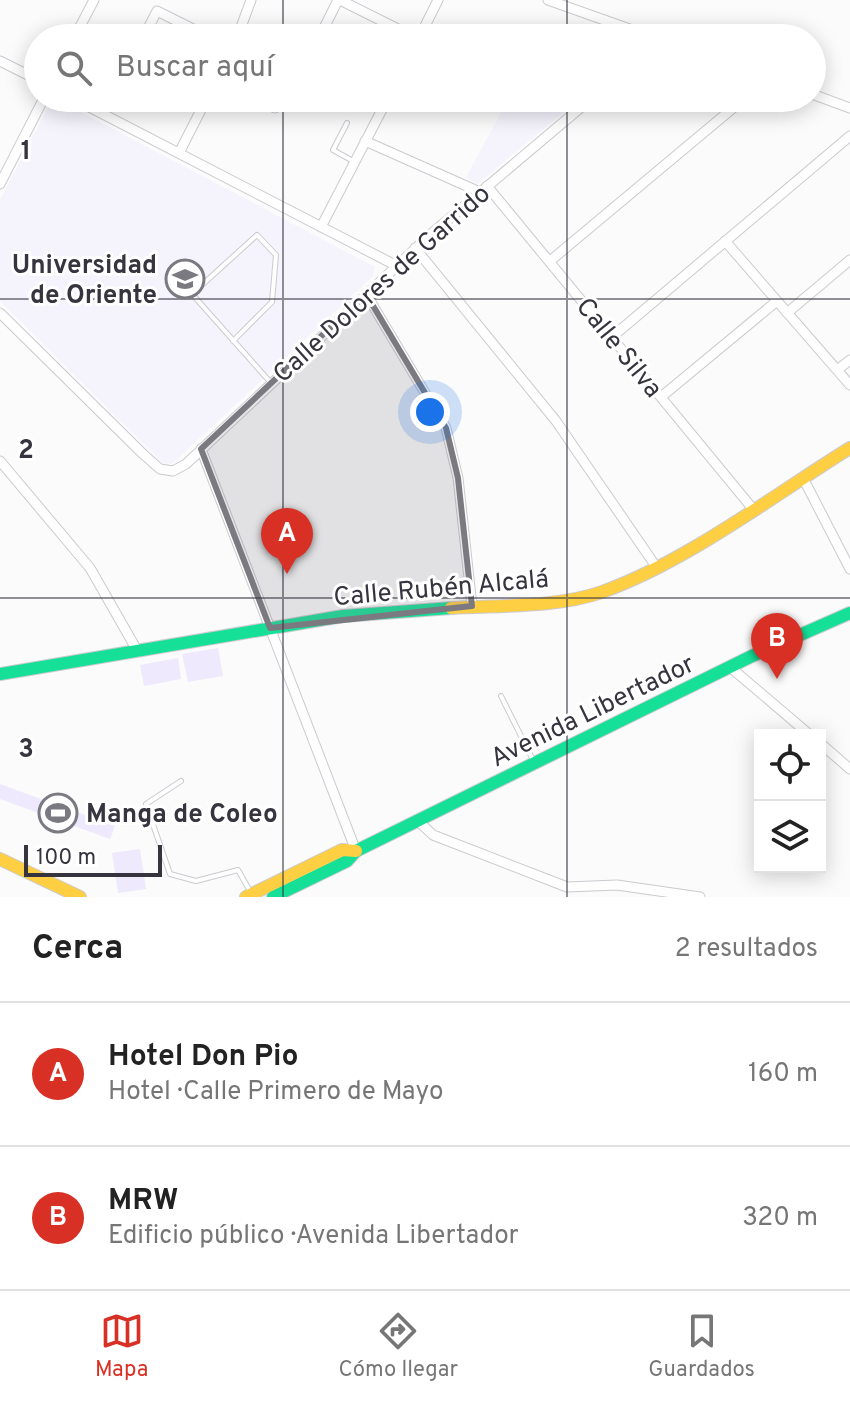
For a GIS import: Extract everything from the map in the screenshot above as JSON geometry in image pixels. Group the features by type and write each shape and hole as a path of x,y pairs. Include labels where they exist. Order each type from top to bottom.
{"main road":[{"name":"Calle Rubén Alcalá","path":"0,674 364,613 592,595 657,568 850,448"},
{"name":"Avenida Libertador","path":"273,897 347,861 356,851 417,820 730,667 850,613"},
{"name":"Avenida Libertador","path":"250,896 342,850 356,851"},
{"path":"0,859 80,897"},
{"path":"0,872 54,897"}],"street":[{"path":"81,24 94,0"},
{"path":"242,24 251,0"},
{"path":"326,24 339,0 388,24"},
{"path":"425,24 438,0"},
{"path":"548,0 616,24"},
{"path":"150,24 157,11 183,24"},
{"path":"0,61 24,73"},
{"path":"826,99 850,108"},
{"path":"0,184 37,112"},
{"path":"99,112 397,266"},
{"path":"179,153 200,112"},
{"path":"321,227 381,112"},
{"name":"Calle Dolores de Garrido","path":"0,313 143,454 160,469 173,471 201,449 415,248 575,112"},
{"path":"550,261 728,112"},
{"path":"612,337 850,136"},
{"path":"365,141 483,189"},
{"name":"Calle Silva","path":"483,189 550,261 753,509"},
{"path":"725,241 850,385"},
{"path":"415,248 556,421 657,568"},
{"path":"787,313 850,260"},
{"path":"366,294 439,413 451,442 472,606"},
{"path":"661,397 777,301"},
{"path":"837,370 850,360"},
{"path":"201,449 356,851"},
{"path":"0,461 90,568 138,652"},
{"path":"803,478 850,569"},
{"path":"730,667 803,729"},
{"path":"826,748 850,769"},
{"path":"417,820 433,835 567,887 617,885 700,897"}],"lane":[{"path":"347,123 333,150 355,162"},
{"path":"233,341 274,296 276,255 257,235 192,294 233,341 271,383"},
{"path":"501,696 534,763"},
{"path":"181,781 146,804 170,874 196,881 238,870 250,896"}],"highlighted area":[{"path":"366,294 446,428 458,478 472,606 270,628 201,449"}],"shaded area":[{"name":"Universidad de Oriente","path":"45,112 81,112 375,267 373,276 172,464 163,463 0,301 0,200"},
{"path":"501,112 564,112 477,184 466,177"},
{"path":"218,648 223,676 188,682 182,654"},
{"path":"178,658 181,679 144,686 140,665"},
{"name":"Manga de Coleo","path":"0,784 115,826 110,839 0,799"},
{"path":"140,849 146,889 118,893 112,853"}],"traffic: fast":[{"path":"0,674 343,616 451,608"},
{"path":"273,897 347,861 356,851 752,656 850,613"}],"traffic: slow":[{"path":"451,608 566,601 602,592 697,546 850,448"},
{"path":"246,897 342,850 356,851"},
{"path":"0,859 80,897"}],"place":[{"name":"Universidad de Oriente","path":"185,279"},
{"name":"Hotel Don Pio","path":"287,574"},
{"name":"MRW","path":"777,679"},
{"name":"Manga de Coleo","path":"58,813"}]}
